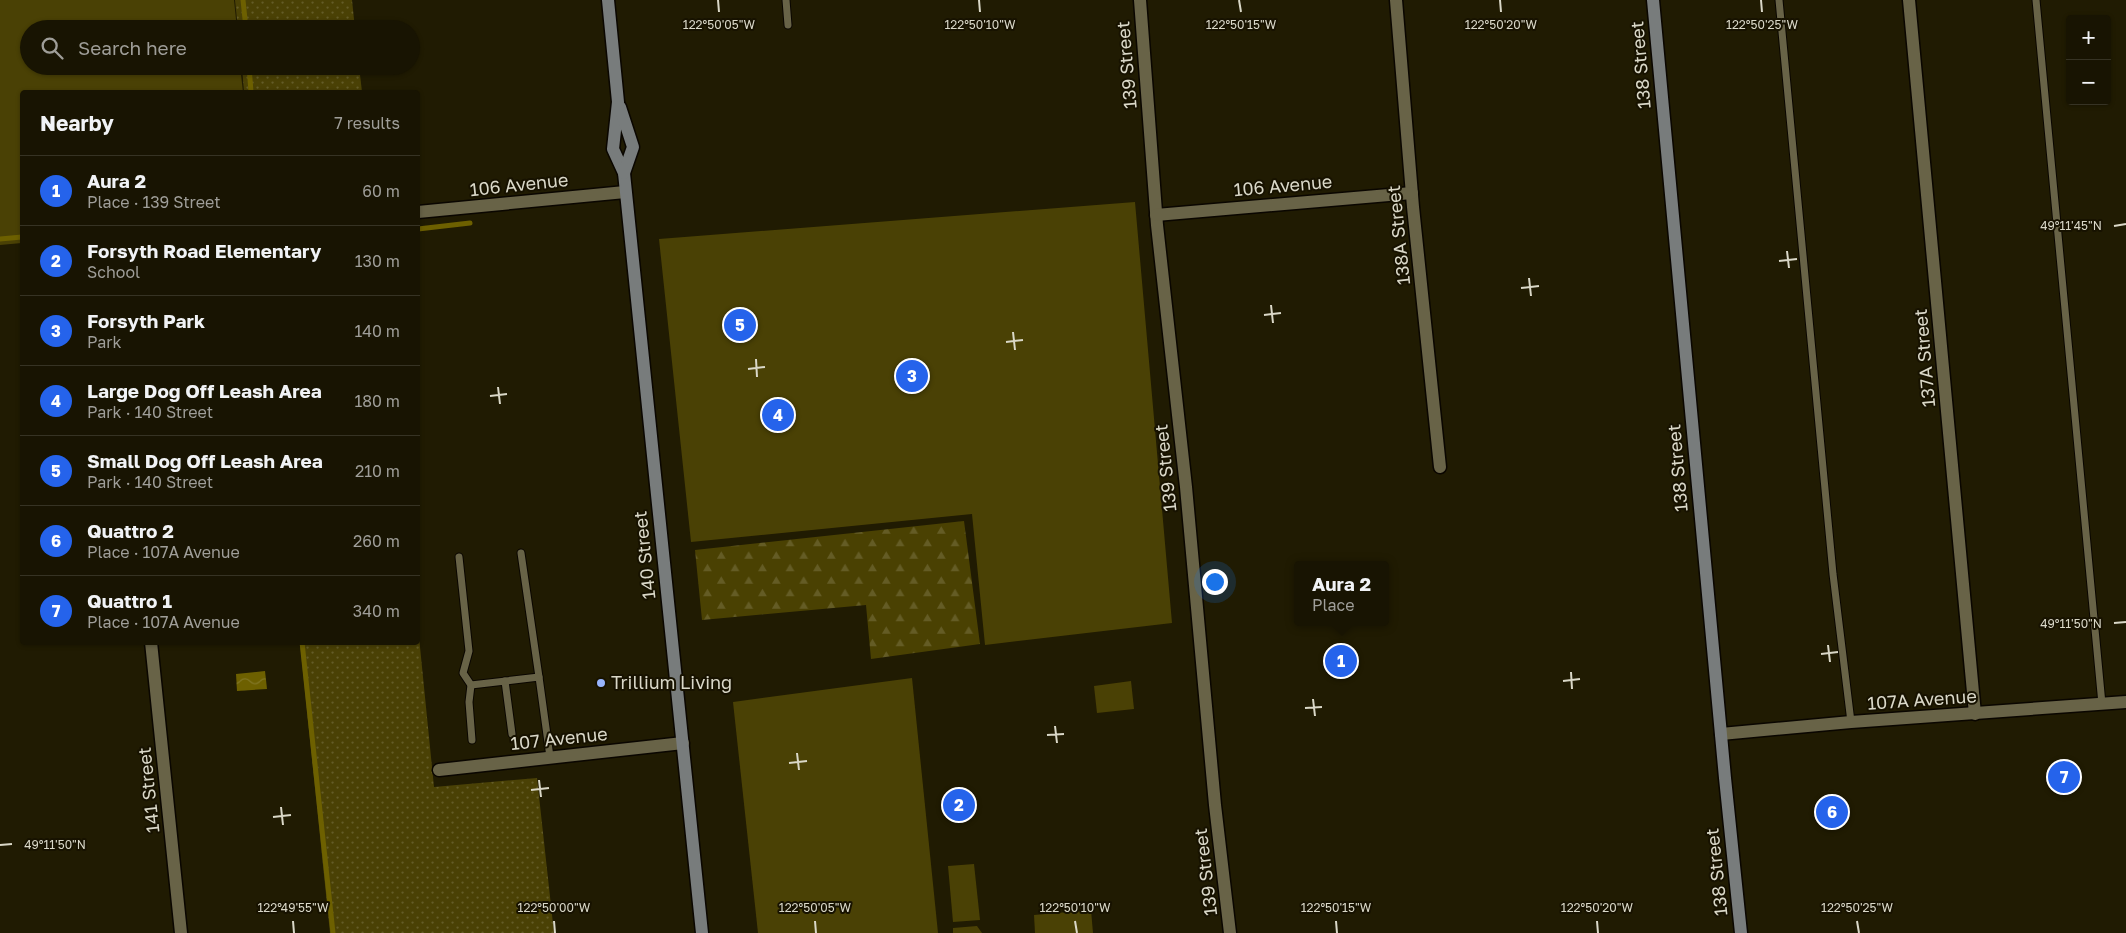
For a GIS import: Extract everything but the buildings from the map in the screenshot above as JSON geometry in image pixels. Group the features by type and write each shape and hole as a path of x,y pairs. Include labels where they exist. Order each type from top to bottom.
{"main road":[{"name":"140 Street","path":"608,0 618,102 613,149 624,173 702,933"},
{"name":"138 Street","path":"1653,0 1741,933"},
{"name":"140 Street","path":"618,102 633,147 624,173"}],"street":[{"name":"139 Street","path":"1140,0 1156,215 1184,467 1200,650 1230,933"},
{"name":"138A Street","path":"1396,0 1412,193 1440,467"},
{"name":"137A Street","path":"1909,0 1975,714"},
{"name":"106 Avenue","path":"420,212 625,192"},
{"name":"106 Avenue","path":"1156,215 1412,193"},
{"name":"141 Street","path":"151,645 181,933"},
{"name":"107A Avenue","path":"1721,734 1852,722 2126,702"},
{"name":"107 Avenue","path":"439,770 683,743"}],"lane":[{"path":"786,0 788,25"},
{"path":"1779,0 1833,574 1852,722"},
{"path":"2036,0 2102,704"},
{"path":"521,553 550,758"},
{"path":"459,558 469,651 463,673 471,685 468,702 472,740"},
{"path":"471,685 539,677"},
{"path":"505,681 512,734"}],"shaded area":[{"path":"0,0 234,0 236,20 20,20 20,75 241,75 243,90 20,90 20,243 0,245"},
{"path":"235,0 352,0 354,20 237,20"},
{"path":"243,75 360,75 362,90 244,90"},
{"path":"1135,202 1172,623 985,645 972,514 691,542 659,239"},
{"path":"300,645 420,645 434,787 537,778 554,933 330,933"},
{"path":"912,678 938,933 758,933 733,702"},
{"path":"1131,681 1134,709 1097,713 1094,686"},
{"path":"974,864 980,920 953,922 948,866"},
{"path":"1091,910 1093,933 1035,933 1034,915"},
{"path":"977,926 982,933 953,933 953,928"}],"green space":[{"path":"964,521 980,644 871,659 866,605 702,620 695,550"}],"water":[{"path":"265,671 267,689 237,691 236,674"}],"waterway":[{"path":"243,0 245,20"},
{"path":"250,75 251,90"},
{"path":"420,229 470,223"},
{"path":"0,239 20,237"},
{"path":"302,645 333,933"}],"place":[{"name":"Small Dog Off Leash Area","path":"740,325"},
{"name":"Forsyth Park","path":"912,376"},
{"name":"Large Dog Off Leash Area","path":"778,415"},
{"name":"Aura 2","path":"1341,661"},
{"name":"Trillium Living","path":"601,683"},
{"name":"Quattro 1","path":"2064,777"},
{"name":"Forsyth Road Elementary","path":"959,805"},
{"name":"Quattro 2","path":"1832,812"}]}
